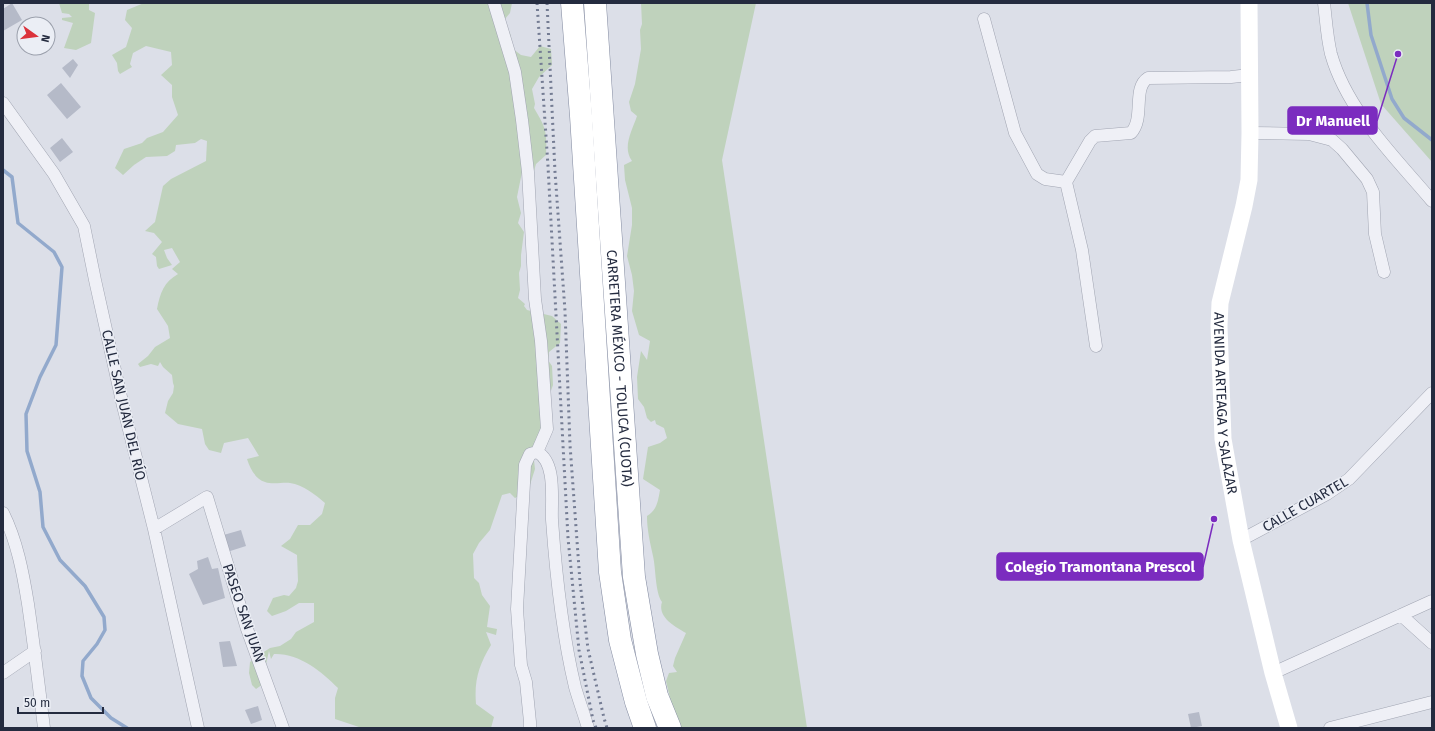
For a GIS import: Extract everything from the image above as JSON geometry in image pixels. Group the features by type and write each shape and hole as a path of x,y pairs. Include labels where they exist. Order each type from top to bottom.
{"highway":[{"name":"CARRETERA MÉXICO - TOLUCA (CUOTA)","path":"572,3 581,116 610,572 620,640 636,702 645,728"},
{"name":"CARRETERA MÉXICO - TOLUCA (CUOTA)","path":"596,3 634,577 647,654 657,696 670,728"}],"street":[{"path":"494,3 515,72 527,165 535,298 547,429 537,452"},
{"name":"AVENIDA ARTEAGA Y SALAZAR","path":"1249,3 1249,180 1220,303 1219,326 1223,439 1241,540 1273,673 1289,728"},
{"path":"1324,3 1331,54 1347,93 1360,115 1432,201"},
{"path":"984,19 1015,133 1037,174 1045,179 1066,182"},
{"path":"1096,346 1082,250 1066,182 1090,141 1095,136 1131,133 1135,128 1140,88 1143,81 1148,78 1231,77 1250,75"},
{"name":"CALLE SAN JUAN DEL RÍO","path":"3,103 54,174 84,226 123,406 154,529 198,728"},
{"path":"1250,133 1309,134 1332,140 1342,149 1367,179 1374,192 1375,234 1384,272"},
{"name":"CALLE CUARTEL","path":"1241,540 1327,494 1349,479 1432,394"},
{"path":"530,728 526,682 521,665 517,609 525,465 530,454 537,452 545,459 552,478 552,513 557,579 565,634 576,688 588,728"},
{"name":"PASEO SAN JUAN","path":"154,529 207,497 247,628 283,728"},
{"path":"3,513 19,557 35,651 44,728"},
{"path":"1273,673 1432,601"},
{"path":"1401,614 1432,643"},
{"path":"3,673 35,651"},
{"path":"1330,728 1432,702"}],"green space":[{"path":"59,3 89,3 89,10 95,13 91,43 76,50 64,48 73,23 62,20 62,18 72,17 69,14 62,13"},
{"path":"144,3 512,3 510,13 499,26 510,33 513,49 521,55 531,57 540,46 551,49 552,65 539,77 532,89 535,104 534,108 545,130 546,155 536,164 534,171 522,172 517,197 521,213 518,223 524,232 519,273 520,290 518,298 525,304 524,306 527,310 552,316 561,324 560,343 549,352 548,360 552,366 553,385 543,414 541,432 533,452 535,469 528,491 515,498 510,493 502,495 490,530 479,543 473,554 474,578 479,583 482,595 490,606 487,627 497,629 496,635 486,632 491,645 480,666 476,687 476,704 494,717 491,728 362,728 335,719 335,698 338,688 309,664 292,656 283,654 274,654 271,659 269,651 264,673 266,682 256,689 252,685 249,673 250,662 270,648 280,646 291,639 296,632 314,622 314,603 299,603 286,611 272,616 267,611 273,598 284,595 289,596 296,588 298,581 297,555 281,546 290,539 298,525 310,525 322,514 325,503 304,488 295,484 268,483 261,481 251,469 247,459 259,456 248,438 224,443 221,453 209,450 205,444 202,429 178,424 165,413 168,401 173,393 174,386 172,375 160,362 158,366 151,364 140,367 138,364 148,356 155,347 170,338 168,326 157,309 163,288 173,277 178,274 172,269 180,262 172,248 164,250 172,265 159,269 157,266 156,257 152,254 162,242 154,233 145,231 155,222 163,186 171,179 206,161 207,141 201,139 195,143 176,145 175,151 167,156 146,157 123,175 115,168 124,149 142,143 147,138 163,132 178,115 172,97 172,85 161,75 172,65 171,52 146,46 133,53 130,64 132,67 120,74 117,63 112,55 126,47 132,28 125,20 127,10"},
{"path":"641,3 756,3 722,160 807,728 677,728 666,681 669,673 677,672 673,666 686,633 668,621 662,612 662,602 658,592 648,531 647,516 655,508 660,490 643,479 648,447 660,443 667,438 664,428 656,424 655,420 651,422 647,418 644,407 638,399 637,377 641,351 647,360 650,341 639,335 632,311 634,291 627,256 632,225 632,208 625,180 624,165 632,161 629,156 628,145 637,116 631,111 629,102 635,84 641,49"},
{"path":"1348,3 1432,3 1432,162 1381,104"}],"building":[{"path":"12,3 20,16 16,16 16,23 3,31 3,9"},
{"path":"73,59 78,65 70,78 62,68"},
{"path":"61,83 81,107 67,119 47,95"},
{"path":"62,138 73,152 60,162 50,148"},
{"path":"241,530 246,546 224,553 220,536"},
{"path":"208,557 212,569 218,568 225,598 203,605 189,574 198,569 197,561"},
{"path":"230,641 237,666 223,667 219,642"},
{"path":"258,706 262,720 251,724 245,710"},
{"path":"1199,712 1202,726 1191,728 1188,714"}],"waterway":[{"path":"1367,3 1371,35 1392,99 1404,118 1432,140"},
{"path":"3,170 12,177 18,223 54,252 62,267 56,345 40,377 26,414 27,451 40,492 43,527 60,560 85,586 104,617 105,630 97,644 83,661 82,676 91,698 111,718 127,728"}],"railway":[{"path":"537,3 548,166 568,538 579,650 593,720 596,728"},
{"path":"547,3 555,172 565,311 570,445 580,582 588,649 607,728"}],"place":[{"name":"Dr Manuell","path":"1398,54"},
{"name":"Colegio Tramontana Prescol","path":"1214,519"}]}
